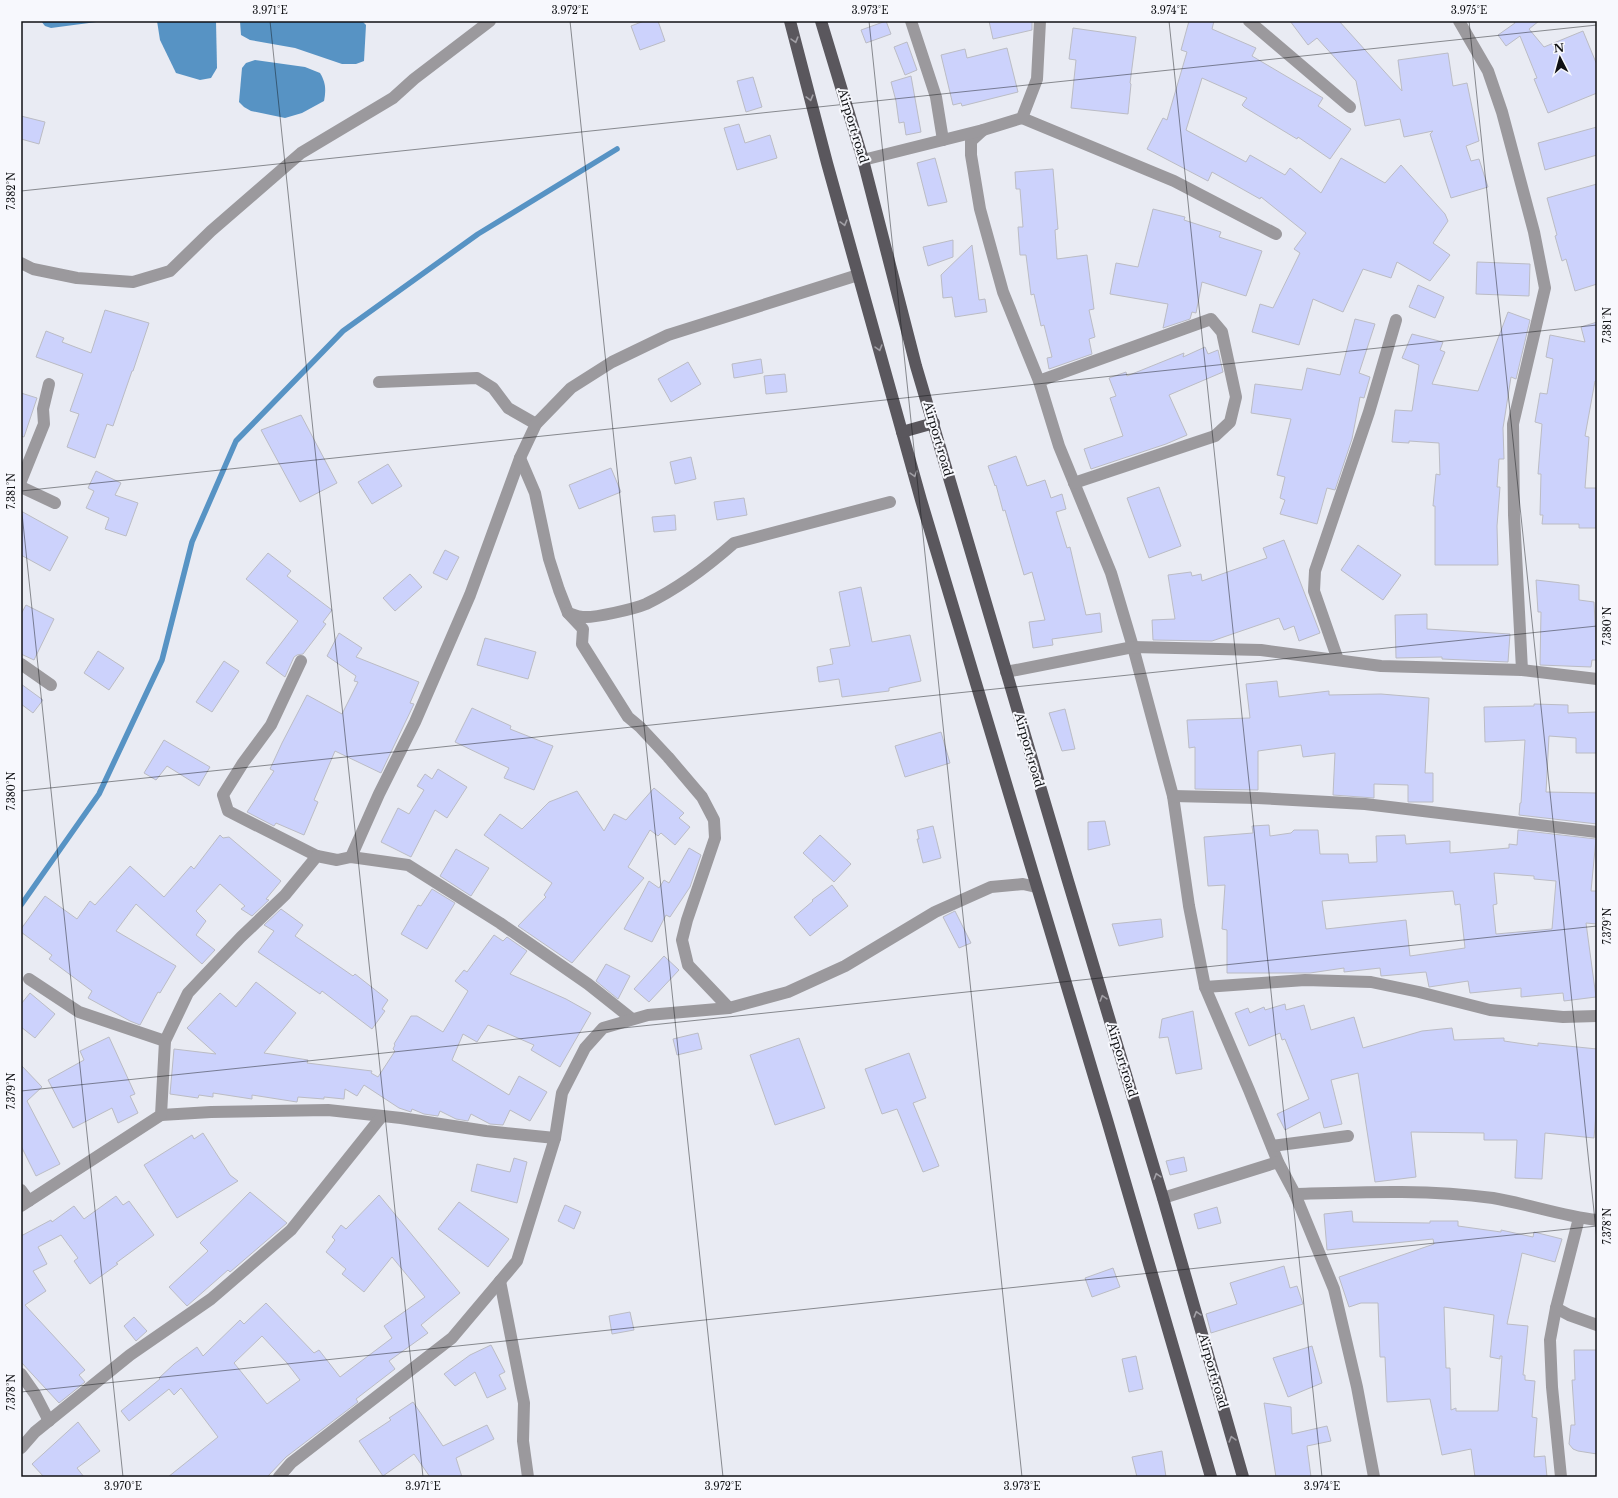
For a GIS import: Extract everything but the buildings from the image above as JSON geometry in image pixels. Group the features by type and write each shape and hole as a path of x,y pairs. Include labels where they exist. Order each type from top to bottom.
{"main road":[{"path":"790,21 902,432 1036,888 1105,1112 1211,1477"},
{"name":"Airport road","path":"821,21 863,160 916,366 1163,1198 1243,1477"},
{"path":"902,432 934,423"}],"street":[{"path":"21,263 33,269 78,278 132,282 170,271 211,231 302,152 393,98 414,78 490,21"},
{"path":"911,21 936,97 943,140"},
{"path":"1022,118 1037,79 1040,21"},
{"path":"1249,21 1350,107"},
{"path":"1460,21 1488,71 1502,112 1534,232 1545,288 1513,424 1514,515 1522,670"},
{"path":"863,160 983,130 1022,118 1174,181 1276,234"},
{"path":"983,130 971,141 971,155 980,209 1003,292 1039,381 1059,446 1111,573 1133,647 1173,796 1189,906 1205,987 1278,1162 1295,1194 1334,1289 1357,1387 1374,1477"},
{"path":"351,856 379,794 415,722 467,602 520,458 536,424 571,388 612,362 668,335 858,275"},
{"path":"1039,381 1211,319 1222,332 1236,397 1230,422 1215,436 1074,483"},
{"path":"1338,660 1314,591 1315,571 1369,412 1396,320"},
{"path":"379,382 477,378 493,388 508,408 536,424"},
{"path":"21,481 44,424 43,409 49,384"},
{"path":"520,458 535,493 549,560 568,613 583,629 582,644 628,717 650,737 702,797 714,820 715,838 687,920 682,940 688,965 729,1008"},
{"path":"21,487 55,503"},
{"path":"568,613 582,617 598,616 644,605 716,558 734,543 890,502"},
{"path":"1006,672 1133,647 1261,650 1381,666 1522,670 1597,679"},
{"path":"301,661 271,725 243,763 223,795 228,811 317,856 337,860 351,856 408,865 500,923 588,984 632,1019"},
{"path":"21,664 51,685"},
{"path":"1173,796 1257,798 1364,804 1597,832"},
{"path":"161,1115 165,1041 188,994 241,936 285,895 317,856"},
{"path":"279,1477 291,1463 452,1338 518,1261 555,1138 562,1093 585,1048 603,1028 648,1015 729,1008 788,992 845,966 935,912 991,887 1023,884 1036,888"},
{"path":"30,979 79,1012 165,1041"},
{"path":"1205,987 1305,980 1372,982 1490,1010 1563,1017 1597,1016"},
{"path":"21,1190 25,1204 161,1115 211,1112 328,1110 382,1116 486,1132 555,1138"},
{"path":"21,1448 36,1432 130,1355 211,1299 291,1230 382,1116"},
{"path":"1272,1146 1348,1136"},
{"path":"1163,1198 1278,1162"},
{"path":"1295,1194 1420,1192 1493,1198 1580,1218 1597,1220"},
{"path":"1561,1477 1552,1387 1550,1340 1556,1308 1580,1218"},
{"path":"500,1281 524,1403 523,1441 528,1477"},
{"path":"1556,1308 1569,1315 1597,1325"},
{"path":"21,1374 35,1394 49,1421"}],"water":[{"path":"41,21 104,21 51,28 45,26"},
{"path":"157,21 216,21 217,68 211,78 200,80 176,73 160,40"},
{"path":"240,21 362,21 366,25 364,61 356,64 342,64 295,48 250,40 241,35"},
{"path":"255,60 305,67 320,73 325,87 324,101 302,113 285,118 251,111 244,107 239,102 242,68 246,63"}],"waterway":[{"path":"21,905 99,794 162,660 192,542 236,441 343,331 478,234 617,149"}]}
